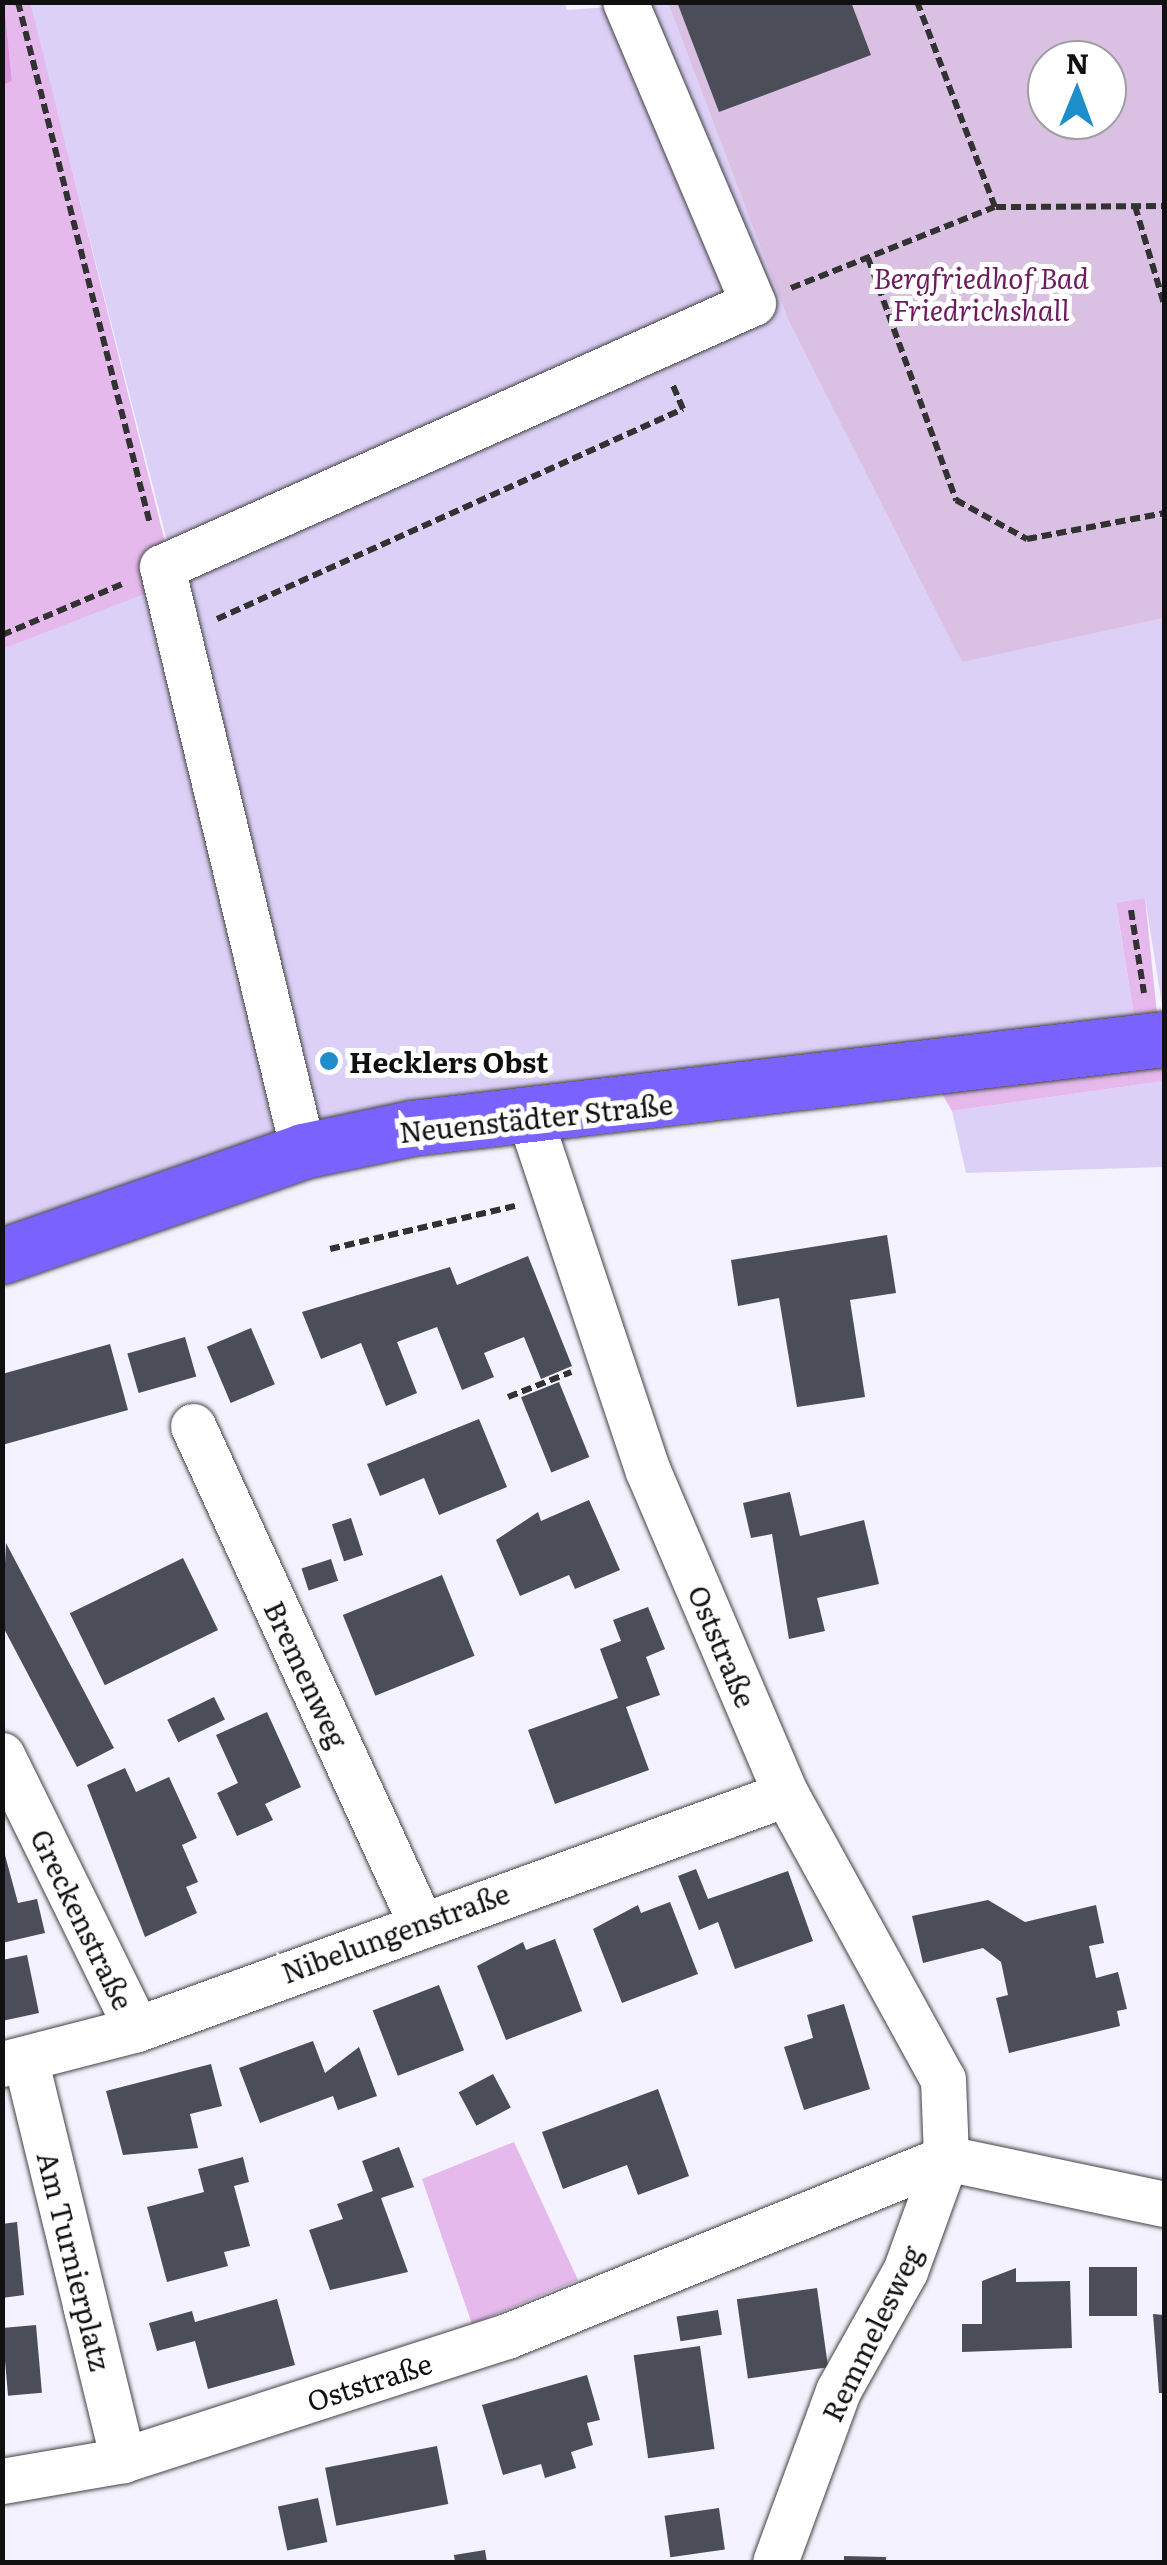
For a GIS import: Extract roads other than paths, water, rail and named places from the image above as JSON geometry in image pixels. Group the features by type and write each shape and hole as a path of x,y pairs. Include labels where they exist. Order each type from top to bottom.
{"main road":[{"name":"Neuenstädter Straße","path":"2,1256 303,1151 528,1116 789,1089 1158,1040"}],"street":[{"path":"303,1151 162,567 753,304 625,2"},
{"name":"Oststraße","path":"2,2481 124,2460 507,2336 946,2158 943,2079 786,1794 610,1358 528,1116"},
{"name":"Bremenweg","path":"194,1426 420,1922"},
{"name":"Greckenstraße","path":"2,1755 137,2029"},
{"name":"Nibelungenstraße","path":"14,2063 137,2029 420,1922 786,1794"},
{"name":"Am Turnierplatz","path":"14,2063 124,2460"},
{"path":"946,2158 1164,2204"},
{"name":"Remmelesweg","path":"774,2562 838,2391 905,2271 946,2158"}],"place":[{"name":"Hecklers Obst","path":"329,1061"}],"park label":[{"name":"Bergfriedhof Bad Friedrichshall","path":"981,293"}]}
